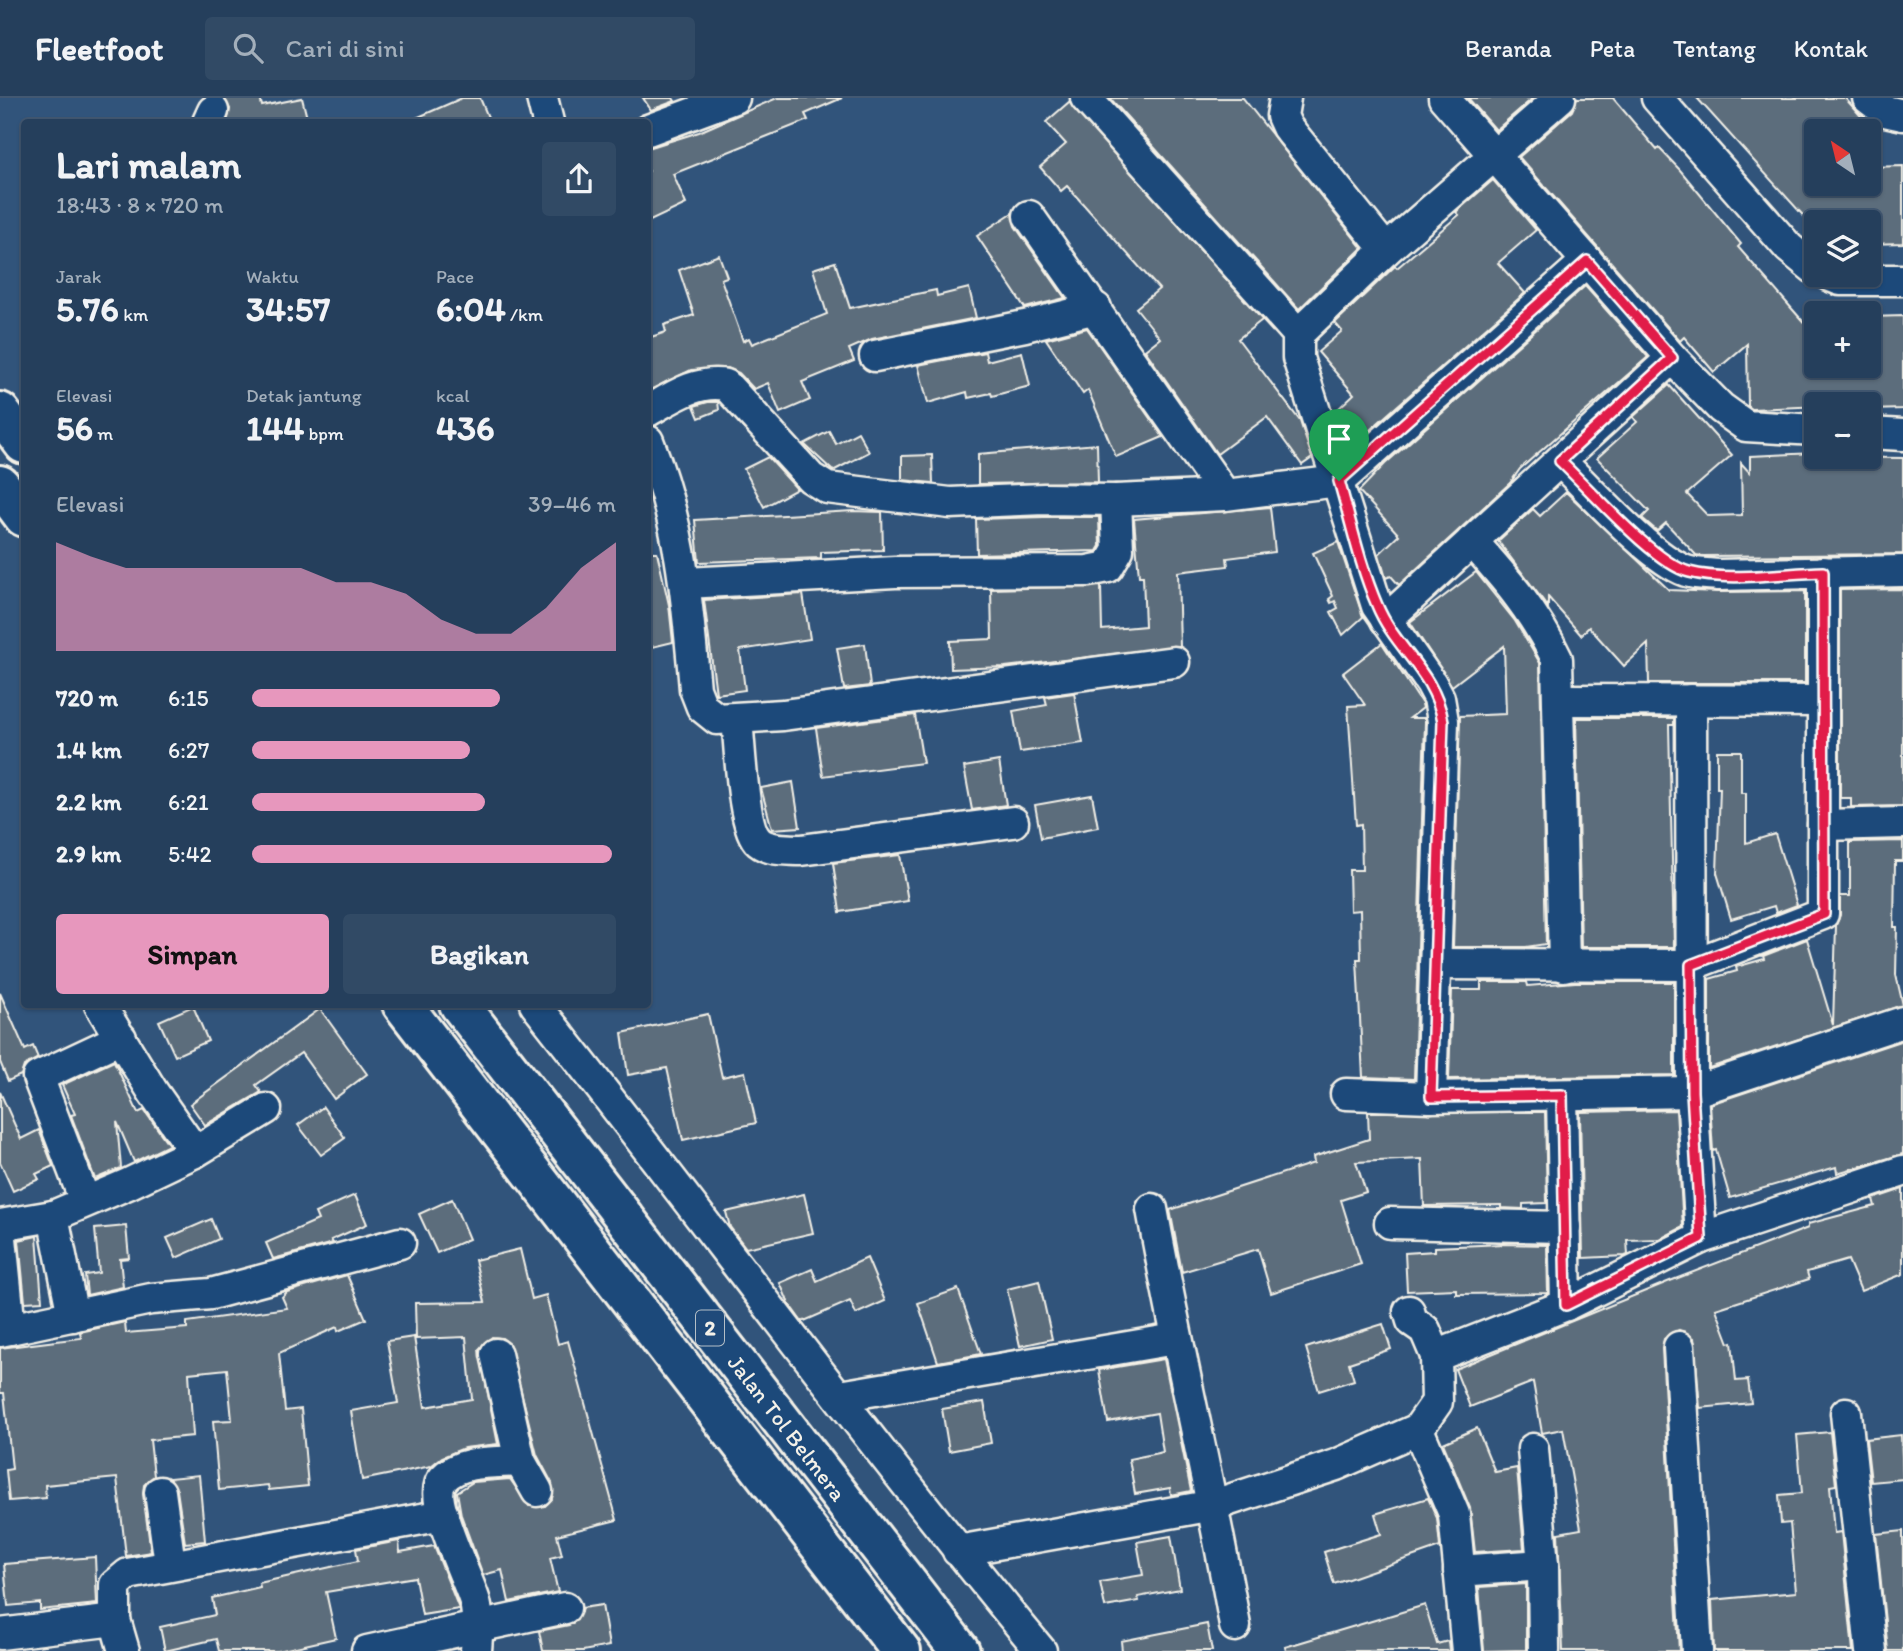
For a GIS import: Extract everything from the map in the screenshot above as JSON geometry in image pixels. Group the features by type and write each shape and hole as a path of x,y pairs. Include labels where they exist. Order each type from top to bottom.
{"highway":[{"path":"0,412 21,440"},
{"path":"0,485 21,513"},
{"name":"Jalan Tol Belmera","path":"405,1008 901,1651"},
{"name":"Jalan Tol Belmera","path":"462,1008 960,1651"}],"street":[{"path":"542,98 547,119"},
{"path":"651,129 734,98"},
{"path":"1086,98 1298,334 1298,358 1377,606 1439,698 1443,721 1431,1097"},
{"path":"1285,98 1282,116 1287,127 1386,250"},
{"path":"1444,98 1672,358 1721,408 1746,426 1804,429"},
{"path":"1298,334 1386,250 1560,98"},
{"path":"1657,98 1789,248 1804,260"},
{"path":"1868,98 1885,111 1903,115"},
{"path":"1029,216 1225,495"},
{"path":"651,409 688,390 713,382 726,385 811,478 827,488 950,503 1225,495 1339,481 1587,261"},
{"path":"1881,280 1903,280"},
{"path":"875,356 1025,326 1096,308"},
{"path":"1386,620 1672,358"},
{"path":"1881,434 1903,435"},
{"path":"651,449 672,507 686,583 695,690 702,707 717,719 737,720 1174,662"},
{"path":"1560,461 1648,546 1668,563 1688,572 1718,575 1903,571"},
{"path":"686,583 895,572 1088,571 1108,567 1118,550 1116,500"},
{"path":"1472,541 1520,594 1538,620 1557,659 1564,966"},
{"path":"1435,964 1691,965 1824,914 1823,572"},
{"path":"1559,700 1823,701"},
{"path":"1691,700 1692,1092 1701,1238"},
{"path":"737,720 749,824 757,841 771,848 801,850 1013,822"},
{"path":"1823,825 1903,823"},
{"path":"102,1008 195,1152"},
{"path":"537,1008 958,1551 1041,1651"},
{"path":"1346,1094 1431,1097 1692,1092 1903,1022"},
{"path":"85,1201 38,1077 121,1038"},
{"path":"1562,1095 1566,1305"},
{"path":"266,1109 195,1152 53,1216 0,1226 5,1330 151,1299 211,1294 400,1243"},
{"path":"1436,1356 1566,1305 1701,1238 1903,1171"},
{"path":"1152,1209 1175,1339 1214,1505 1235,1626"},
{"path":"53,1216 73,1316"},
{"path":"1390,1223 1565,1227"},
{"path":"958,1551 1214,1505 1336,1465 1418,1429 1437,1402 1436,1356 1425,1330 1412,1321 1409,1311"},
{"path":"840,1396 1175,1339"},
{"path":"1679,1347 1697,1651"},
{"path":"496,1354 520,1461 537,1491"},
{"path":"1846,1413 1871,1651"},
{"path":"1418,1429 1454,1514 1467,1651"},
{"path":"1533,1449 1543,1565 1544,1651"},
{"path":"477,1638 475,1603 443,1515 439,1491 442,1480 456,1470 475,1464 520,1461"},
{"path":"160,1492 170,1564"},
{"path":"124,1651 115,1619 117,1582 128,1574 443,1515"},
{"path":"1459,1571 1543,1565"},
{"path":"367,1651 477,1638 565,1608"},
{"path":"0,1634 115,1619"}],"building":[{"path":"224,98 260,98 262,106 302,98 307,119 228,119 230,109"},
{"path":"462,98 480,98 489,119 414,119"},
{"path":"643,98 673,98 675,101 651,110"},
{"path":"777,98 842,98 805,114 808,120 673,174 686,204 651,221 651,147 699,132"},
{"path":"1110,98 1243,98 1362,248 1299,309"},
{"path":"1468,98 1533,98 1496,130"},
{"path":"1577,98 1613,98 1657,150 1659,148 1680,170 1741,244 1738,247 1804,323 1804,378 1881,378 1881,317 1903,316 1903,409 1881,410 1881,392 1804,392 1804,407 1752,409 1748,406 1747,344 1714,372 1684,337 1680,341 1519,157 1572,111"},
{"path":"1697,98 1845,98 1863,119 1804,119 1804,196 1881,196 1881,167 1903,166 1903,243 1881,244 1881,210 1804,210 1804,216"},
{"path":"1069,102 1273,332 1262,320 1238,339 1300,421 1312,458 1302,465 1267,417 1217,454 1145,350 1160,338 1136,308 1159,289 1067,186 1061,191 1040,167 1066,144 1046,122"},
{"path":"1493,180 1536,230 1498,263 1525,293 1362,437 1338,409 1354,394 1318,352 1342,331 1335,323 1395,266 1397,268 1459,215 1456,212"},
{"path":"1012,213 1015,226 1065,298 1025,308 977,236"},
{"path":"719,255 727,277 721,279 743,341 749,338 752,344 827,314 813,269 835,262 850,308 936,290 937,296 969,288 976,318 872,339 849,349 854,361 802,382 810,400 780,413 768,383 754,389 739,373 728,368 691,370 651,390 651,337 666,332 664,325 694,315 679,270"},
{"path":"1585,286 1648,357 1520,469 1510,483 1399,585 1391,576 1386,578 1379,554 1399,535 1359,491 1385,464"},
{"path":"1087,328 1163,437 1116,457 1088,390 1083,394 1046,339"},
{"path":"985,352 987,361 1022,352 1030,386 992,396 991,393 968,398 967,392 928,403 918,365"},
{"path":"1669,385 1732,455 1687,494 1708,516 1742,515 1741,463 1750,473 1750,456 1804,454 1804,469 1881,469 1881,458 1903,458 1903,554 1696,555 1666,523 1657,531 1642,518 1649,511 1597,458 1637,422 1633,417"},
{"path":"718,402 719,410 699,418 694,406"},
{"path":"829,431 836,444 858,432 869,452 833,471 804,444"},
{"path":"1097,444 1098,482 978,484 978,454"},
{"path":"932,455 933,483 902,480 902,456"},
{"path":"768,457 797,489 764,507 744,469"},
{"path":"1566,492 1669,590 1805,591 1805,683 1649,683 1648,644 1624,666 1589,627 1581,635 1548,597 1548,607 1498,541 1533,509 1540,516"},
{"path":"1270,507 1275,552 1227,558 1228,566 1178,572 1180,646 1005,667 951,669 950,641 992,639 991,589 1101,586 1102,630 1145,626 1143,576 1139,576 1134,519"},
{"path":"853,511 882,512 883,550 821,552 821,558 699,562 695,520"},
{"path":"1099,517 1100,546 1097,551 977,554 976,519"},
{"path":"1338,542 1363,617 1343,635 1331,612 1338,608 1335,601 1331,603 1329,599 1333,596 1313,553"},
{"path":"651,552 657,552 669,605 673,642 651,647"},
{"path":"1476,572 1515,621 1540,663 1546,944 1526,947 1453,947 1460,716 1506,714 1504,646 1452,686 1410,622"},
{"path":"1903,589 1903,806 1851,807 1851,798 1840,798 1840,590"},
{"path":"803,594 810,639 740,650 745,690 716,694 704,600"},
{"path":"1382,643 1422,704 1423,708 1410,718 1425,718 1414,1079 1363,1077 1357,959 1361,959 1360,910 1350,911 1349,870 1362,870 1361,824 1356,825 1348,706 1365,705 1343,673"},
{"path":"865,644 870,686 844,689 837,648"},
{"path":"1074,693 1083,743 1020,752 1013,711 1047,705 1045,697"},
{"path":"915,715 923,763 823,776 816,728"},
{"path":"1576,718 1674,718 1674,725 1669,725 1674,947 1581,947"},
{"path":"1717,751 1741,751 1741,793 1746,793 1746,843 1775,834 1797,905 1776,913 1774,906 1731,919 1717,873 1720,788 1717,788"},
{"path":"999,761 1006,805 972,810 964,767"},
{"path":"793,782 800,827 772,829 761,788"},
{"path":"1092,795 1098,827 1041,838 1035,805"},
{"path":"1903,841 1903,861 1895,861 1894,927 1897,927 1896,975 1903,1005 1709,1068 1709,979 1737,971 1736,967 1764,959 1763,956 1807,939 1833,1025 1836,925 1840,915 1840,896 1850,896 1850,842"},
{"path":"900,855 908,901 840,912 833,863"},
{"path":"1481,982 1527,982 1528,986 1575,982 1674,982 1674,1075 1449,1079 1452,990 1481,990"},
{"path":"0,993 25,1050 33,1046 38,1058 24,1066 21,1075 8,1081 0,1062"},
{"path":"194,1008 208,1041 175,1056 159,1021"},
{"path":"320,1009 367,1074 334,1099 301,1053 256,1085 261,1092 205,1125 190,1104"},
{"path":"708,1014 722,1077 745,1072 756,1123 683,1140 667,1068 628,1075 622,1033"},
{"path":"1903,1040 1903,1154 1837,1173 1836,1167 1730,1198 1716,1150 1713,1151 1710,1104"},
{"path":"114,1061 138,1113 144,1110 169,1145 134,1162 117,1122 121,1168 95,1179 71,1115 75,1114 62,1085"},
{"path":"0,1092 21,1139 39,1130 53,1166 36,1174 39,1179 13,1191 0,1162"},
{"path":"323,1107 345,1138 321,1155 298,1125"},
{"path":"1676,1110 1683,1227 1660,1239 1627,1240 1628,1255 1625,1256 1583,1258 1580,1112"},
{"path":"1368,1112 1545,1112 1547,1203 1523,1204 1523,1209 1501,1208 1501,1205 1424,1206 1422,1159 1356,1162 1366,1192 1341,1200 1361,1264 1271,1293 1258,1249 1182,1272 1170,1210 1314,1163 1313,1157 1369,1139"},
{"path":"1903,1189 1903,1274 1861,1291 1848,1260 1807,1272 1809,1279 1716,1309 1729,1343 1732,1342 1736,1381 1748,1380 1751,1403 1700,1408 1694,1338 1679,1330 1664,1339 1662,1348 1679,1651 1563,1651 1558,1533 1581,1529 1563,1429 1542,1433 1533,1382 1470,1407 1455,1369 1808,1228 1808,1224 1875,1206 1873,1199"},
{"path":"804,1194 813,1233 746,1248 730,1227 726,1212"},
{"path":"355,1195 367,1224 331,1240 333,1243 273,1259 266,1243 318,1220 315,1213"},
{"path":"452,1199 469,1239 437,1253 419,1214"},
{"path":"211,1219 219,1239 176,1258 167,1238"},
{"path":"126,1226 129,1258 120,1259 123,1287 87,1295 85,1275 99,1273 95,1229"},
{"path":"37,1236 42,1301 25,1302 19,1240"},
{"path":"1547,1245 1548,1293 1456,1294 1456,1289 1407,1291 1405,1253 1435,1251 1435,1247"},
{"path":"520,1249 532,1299 546,1295 558,1344 568,1341 617,1520 557,1535 562,1555 550,1558 558,1592 509,1602 502,1570 483,1575 461,1515 457,1492 473,1482 510,1479 529,1506 545,1506 552,1499 552,1483 537,1455 509,1343 502,1338 492,1337 479,1349 498,1444 464,1448 442,1457 431,1466 362,1480 351,1411 398,1403 387,1341 414,1337 425,1407 472,1399 466,1337 416,1339 415,1303 485,1302 475,1260"},
{"path":"867,1258 885,1301 856,1314 850,1301 802,1322 789,1304 780,1283 812,1269 817,1281"},
{"path":"347,1275 366,1319 338,1331 337,1327 279,1353 285,1411 301,1409 308,1486 269,1490 268,1485 219,1490 213,1421 232,1420 227,1369 189,1373 193,1436 150,1440 154,1476 144,1485 143,1494 151,1552 126,1556 117,1478 45,1485 46,1498 9,1501 6,1470 12,1469 4,1393 0,1393 0,1348 81,1338 80,1332 125,1322 126,1333 187,1328 187,1322 287,1308 282,1297 287,1292"},
{"path":"1039,1281 1052,1339 1020,1346 1007,1289"},
{"path":"958,1289 981,1354 938,1362 918,1303"},
{"path":"1383,1324 1391,1349 1349,1363 1354,1380 1319,1391 1306,1348"},
{"path":"1164,1359 1191,1491 1171,1495 1170,1488 1135,1494 1129,1459 1163,1452 1157,1413 1108,1422 1099,1370"},
{"path":"984,1402 991,1443 949,1451 942,1409"},
{"path":"1477,1428 1495,1472 1517,1468 1524,1549 1475,1552 1470,1508 1443,1443"},
{"path":"1830,1432 1836,1485 1830,1486 1834,1533 1841,1532 1853,1651 1714,1651 1712,1600 1796,1592 1790,1523 1781,1524 1779,1495 1802,1493 1797,1435"},
{"path":"1901,1435 1903,1479 1871,1482 1866,1439"},
{"path":"199,1475 205,1541 185,1543 177,1490 169,1478"},
{"path":"1428,1498 1437,1518 1440,1547 1334,1584 1324,1552 1381,1534 1375,1514"},
{"path":"1903,1531 1903,1651 1888,1651 1876,1534"},
{"path":"1171,1536 1180,1589 1138,1597 1139,1601 1105,1607 1100,1582 1143,1575 1137,1542"},
{"path":"399,1541 400,1552 434,1546 459,1609 422,1615 415,1577 326,1592 336,1638 278,1651 219,1651 216,1639 165,1651 160,1627 215,1615 212,1598 260,1587 259,1583 358,1561 356,1549"},
{"path":"95,1557 97,1604 40,1610 40,1603 8,1606 4,1564"},
{"path":"1526,1584 1526,1650 1484,1651 1479,1587"},
{"path":"602,1605 609,1646 583,1651 543,1651 539,1631 569,1625 577,1620 582,1608"},
{"path":"1425,1605 1437,1644 1448,1641 1449,1651 1286,1651 1285,1647"},
{"path":"1207,1624 1212,1651 1122,1651 1121,1641"}],"route":[{"path":"1587,261 1672,358 1560,461 1648,546 1668,563 1688,572 1718,575 1823,572 1824,914 1691,965 1692,1092 1701,1238 1566,1305 1562,1095 1431,1097 1443,721 1439,698 1431,683 1377,606 1339,481 1587,261"}]}
